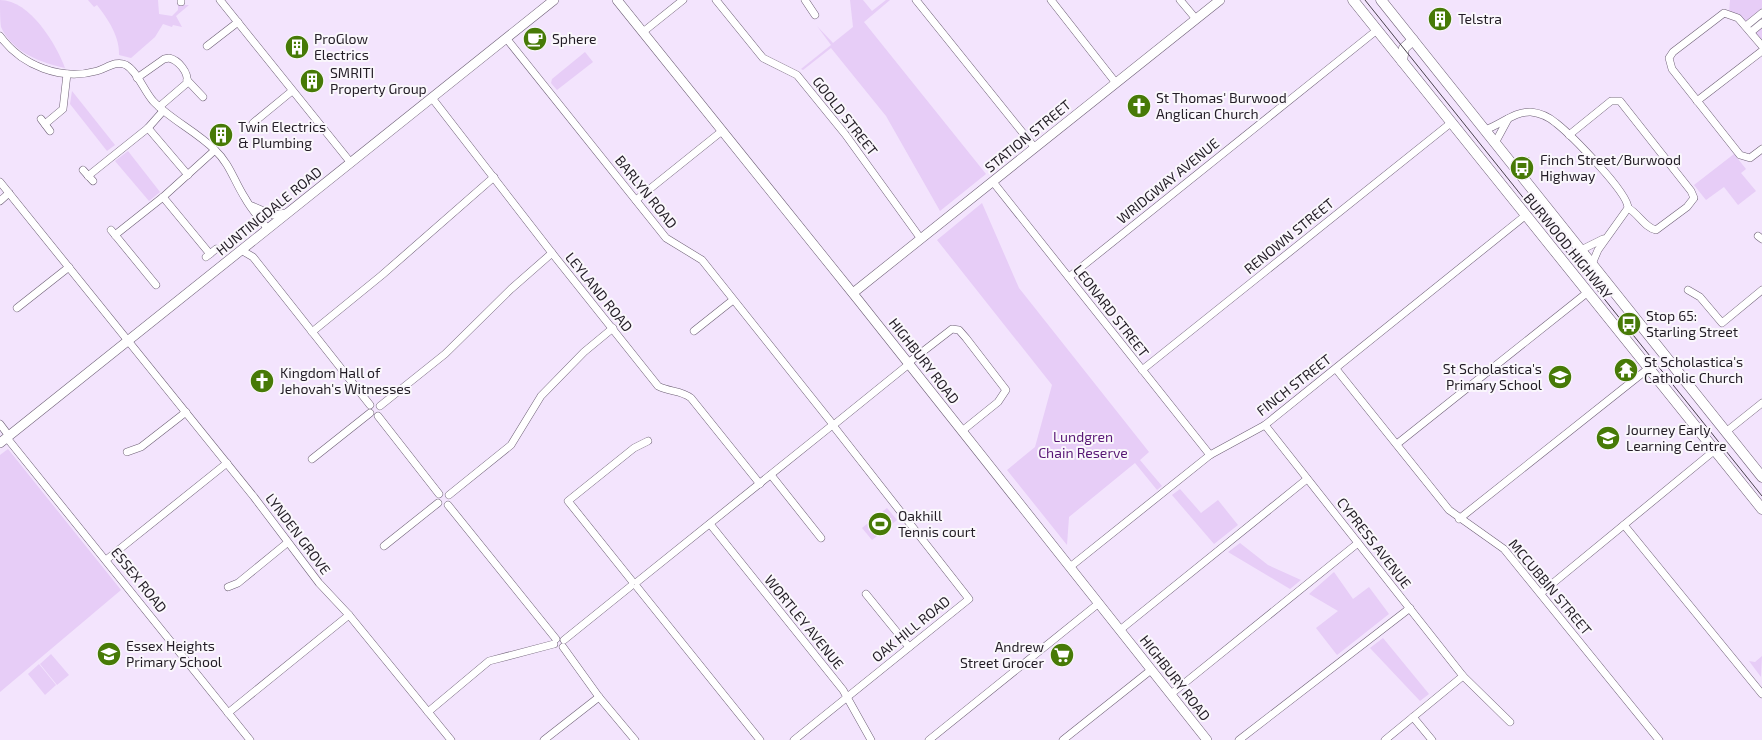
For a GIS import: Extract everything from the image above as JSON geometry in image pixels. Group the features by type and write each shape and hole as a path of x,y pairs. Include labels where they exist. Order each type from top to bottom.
{"highway":[{"name":"BURWOOD HIGHWAY","path":"1352,0 1762,509"},
{"name":"BURWOOD HIGHWAY","path":"1381,0 1762,477"},
{"path":"1402,61 1404,48 1413,40"}],"main road":[{"name":"HUNTINGDALE ROAD","path":"5,439 554,0"},
{"name":"HIGHBURY ROAD","path":"617,0 853,293 1204,739"},
{"name":"STATION STREET","path":"853,293 1220,0"}],"street":[{"path":"220,0 351,163"},
{"path":"643,32 683,0"},
{"name":"GOOLD STREET","path":"716,0 763,58 797,75 844,134 921,240"},
{"path":"805,0 815,15"},
{"path":"916,0 1035,148"},
{"path":"1050,0 1116,83"},
{"path":"1180,0 1196,19"},
{"path":"1762,46 1738,18 1724,12 1671,54 1669,64 1696,101 1742,157 1750,158 1762,150"},
{"path":"1748,29 1762,14"},
{"path":"207,46 238,22"},
{"path":"1748,29 1762,23"},
{"name":"WRIDGWAY AVENUE","path":"1069,277 1377,30"},
{"path":"0,36 22,58 35,66 67,74 96,71 118,63 128,66 146,94 161,109 215,150 232,172 249,205 268,228"},
{"name":"BARLYN ROAD","path":"506,38 666,238 702,260 833,425"},
{"path":"1696,101 1762,51"},
{"path":"137,78 168,58 178,62 186,74 187,80 203,97"},
{"path":"50,131 43,122 63,109 67,74"},
{"path":"88,176 148,128 161,109 184,86 187,80"},
{"path":"252,123 292,91"},
{"name":"LEYLAND ROAD","path":"432,98 658,386 669,392 684,392 691,398 760,484"},
{"path":"1484,130 1521,113 1538,114 1555,122 1607,175 1626,200 1628,208 1638,214 1648,227 1656,230 1691,204 1694,194 1620,101 1611,101 1569,135"},
{"path":"1495,143 1508,119"},
{"name":"RENOWN STREET","path":"1142,370 1452,122"},
{"path":"148,128 188,175"},
{"path":"636,200 722,131"},
{"path":"156,285 113,233 163,197 215,150"},
{"path":"312,332 382,275 494,176"},
{"name":"LYNDEN GROVE","path":"0,182 186,412 318,584 349,615 451,740"},
{"name":"LEONARD STREET","path":"992,182 1210,455"},
{"path":"0,201 9,193"},
{"path":"163,197 211,253"},
{"path":"249,205 273,215 288,212"},
{"path":"1592,264 1606,238 1628,208"},
{"name":"FINCH STREET","path":"1070,567 1210,455 1265,425 1526,215"},
{"path":"1581,250 1606,238"},
{"path":"241,250 253,257 370,405 370,414"},
{"path":"380,406 445,354 511,289 552,253"},
{"path":"17,308 69,267"},
{"path":"1688,290 1700,297 1722,323 1762,290"},
{"path":"1397,444 1588,292"},
{"path":"694,331 733,300"},
{"path":"449,495 511,445 541,396 584,352 613,328"},
{"path":"448,504 559,648 634,584 952,329 959,330 1006,390 998,402 962,431"},
{"path":"1459,519 1649,368"},
{"name":"MCCUBBIN STREET","path":"1336,369 1449,510 1459,519 1504,549 1659,740"},
{"path":"1726,431 1762,403"},
{"path":"370,405 376,404 380,406"},
{"path":"378,416 382,411 380,406"},
{"path":"126,452 141,448 186,412"},
{"path":"370,414 378,416 439,494"},
{"path":"312,459 370,414"},
{"name":"ESSEX ROAD","path":"0,424 5,439 106,560 248,739"},
{"name":"OAK HILL ROAD","path":"794,740 969,599 833,425"},
{"name":"CYPRESS AVENUE","path":"1265,425 1463,676 1510,722"},
{"path":"648,441 634,448 568,501 760,740"},
{"path":"1541,593 1715,450"},
{"path":"106,560 226,463"},
{"path":"771,475 821,538"},
{"path":"1120,630 1307,478"},
{"path":"439,494 445,492 449,495"},
{"path":"438,503 437,497 439,494"},
{"path":"448,504 449,495"},
{"path":"438,503 441,506 448,504"},
{"path":"384,546 438,503"},
{"name":"WORTLEY AVENUE","path":"710,524 846,697 871,740"},
{"path":"1624,525 1762,694"},
{"path":"228,587 238,584 287,543"},
{"path":"1170,694 1358,543"},
{"path":"866,594 909,647"},
{"path":"929,740 1099,604"},
{"path":"1239,740 1410,608"},
{"path":"228,713 349,615"},
{"path":"428,712 489,661 555,642"},
{"path":"564,643 599,697 635,740"},
{"path":"1063,740 1151,670"},
{"path":"1385,740 1463,676"},
{"path":"544,740 599,697"},
{"path":"1413,717 1432,740"}],"green space":[{"path":"0,0 22,7 31,15 48,36 65,68 46,63 28,55 12,43 1,27"},
{"path":"88,0 158,0 159,14 172,16 178,10 178,5 189,5 176,16 182,27 173,25 172,27 163,24 155,37 131,58 119,55 118,42 109,22 97,5 94,7"},
{"path":"850,0 863,0 872,11 886,0 890,0 864,22 986,174 940,211 886,116 831,48 803,70 801,69 831,45 817,26 833,43 853,27"},
{"path":"1730,0 1762,0 1762,46 1729,13"},
{"path":"585,52 593,62 557,90 551,83 552,79"},
{"path":"72,91 115,145 107,151 70,104"},
{"path":"128,151 160,192 149,201 115,161"},
{"path":"1734,154 1746,169 1741,173 1756,191 1738,205 1724,187 1706,200 1694,185"},
{"name":"Lundgren Chain Reserve","path":"982,203 1019,288 1149,452 1140,460 1162,486 1157,490 1135,463 1069,517 1067,545 1007,470 1035,447 1052,385 937,240"},
{"path":"8,449 121,590 0,692 0,455"},
{"path":"1180,489 1201,513 1218,500 1238,525 1214,544 1172,495"},
{"name":"Oakhill Tennis court","path":"887,508 897,520 872,540 862,528"},
{"path":"1240,543 1268,565 1301,580 1290,589 1228,552"},
{"path":"1334,572 1353,599 1369,587 1389,614 1337,655 1316,628 1338,611 1309,594"},
{"path":"1383,638 1429,694 1420,701 1370,648"},
{"path":"51,654 69,675 57,685 40,664"},
{"path":"1762,656 1761,677 1749,661 1755,662"},
{"path":"39,664 56,685 45,695 28,674"}],"tram line":[{"path":"1365,0 1762,496"}],"place":[{"name":"Telstra","path":"1440,19"},
{"name":"Sphere","path":"535,39"},
{"name":"ProGlow Electrics","path":"297,47"},
{"name":"SMRITI Property Group","path":"312,81"},
{"name":"St Thomas' Burwood Anglican Church","path":"1139,106"},
{"name":"Twin Electrics & Plumbing","path":"221,135"},
{"name":"Finch Street/Burwood Highway","path":"1522,168"},
{"name":"Stop 65: Starling Street","path":"1629,324"},
{"name":"St Scholastica's Catholic Church","path":"1626,370"},
{"name":"St Scholastica's Primary School","path":"1560,377"},
{"name":"Kingdom Hall of Jehovah's Witnesses","path":"262,381"},
{"name":"Journey Early Learning Centre","path":"1608,438"},
{"name":"Oakhill Tennis court","path":"880,524"},
{"name":"Essex Heights Primary School","path":"109,654"},
{"name":"Andrew Street Grocer","path":"1062,655"}]}
